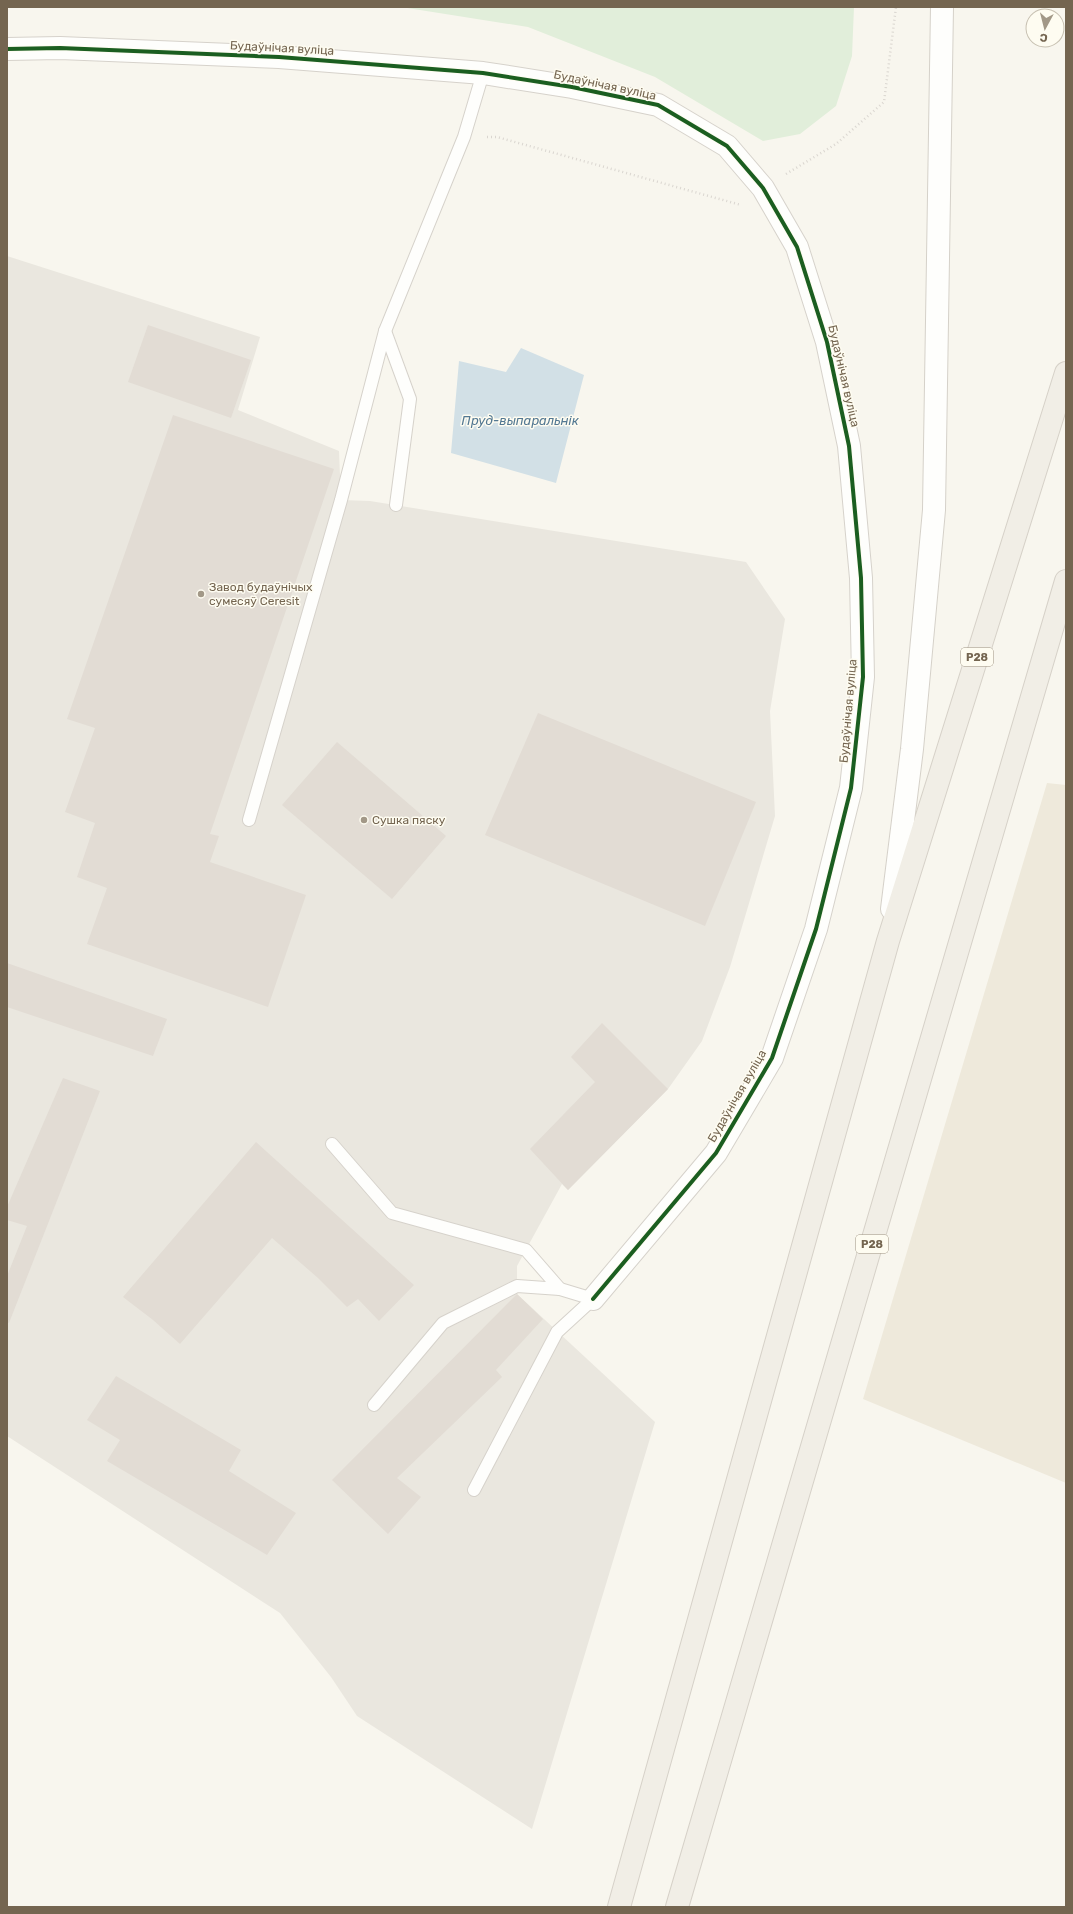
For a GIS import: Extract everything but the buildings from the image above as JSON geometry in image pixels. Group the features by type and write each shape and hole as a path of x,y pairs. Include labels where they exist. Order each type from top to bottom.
{"highway":[{"name":"Р28","path":"619,1907 888,941 1066,373"},
{"name":"Р28","path":"677,1907 1066,581"}],"street":[{"path":"888,941 912,749 934,510 942,7"},
{"name":"Будаўнічая вуліца","path":"7,49 60,48 279,57 483,73 572,87 658,106 727,146 762,188 797,247 827,342 849,446 862,578 863,678 851,788 816,929 772,1058 716,1152 593,1299"}],"lane":[{"path":"249,820 338,507 385,331 464,137 483,73"},
{"path":"385,331 410,399 396,505"},
{"path":"332,1144 392,1212 526,1250 560,1290"},
{"path":"374,1405 443,1323 517,1286 560,1290 593,1299"},
{"path":"474,1490 557,1332 593,1299"}],"shaded area":[{"path":"7,256 260,337 238,410 339,451 341,500 370,501 746,562 785,619 770,711 775,816 730,967 702,1041 668,1089 568,1190 562,1184 517,1266 517,1294 655,1422 532,1829 357,1716 331,1677 280,1613 7,1436"},
{"path":"1047,783 1066,785 1066,1483 863,1399"}],"green space":[{"path":"401,7 854,7 852,56 836,106 800,134 763,141 655,77 528,27"}],"water":[{"name":"Пруд-выпаральнік","path":"521,348 584,375 556,483 451,453 459,361 506,372"}],"cycle path":[{"path":"7,49 60,48 279,57 483,73 572,87 658,105 727,146 763,188 797,247 827,342 849,446 861,578 863,677 851,788 816,929 772,1058 716,1153 593,1299"}],"place":[{"name":"Завод будаўнічых сумесяў Ceresit","path":"201,594"},
{"name":"Сушка пяску","path":"364,820"}]}
